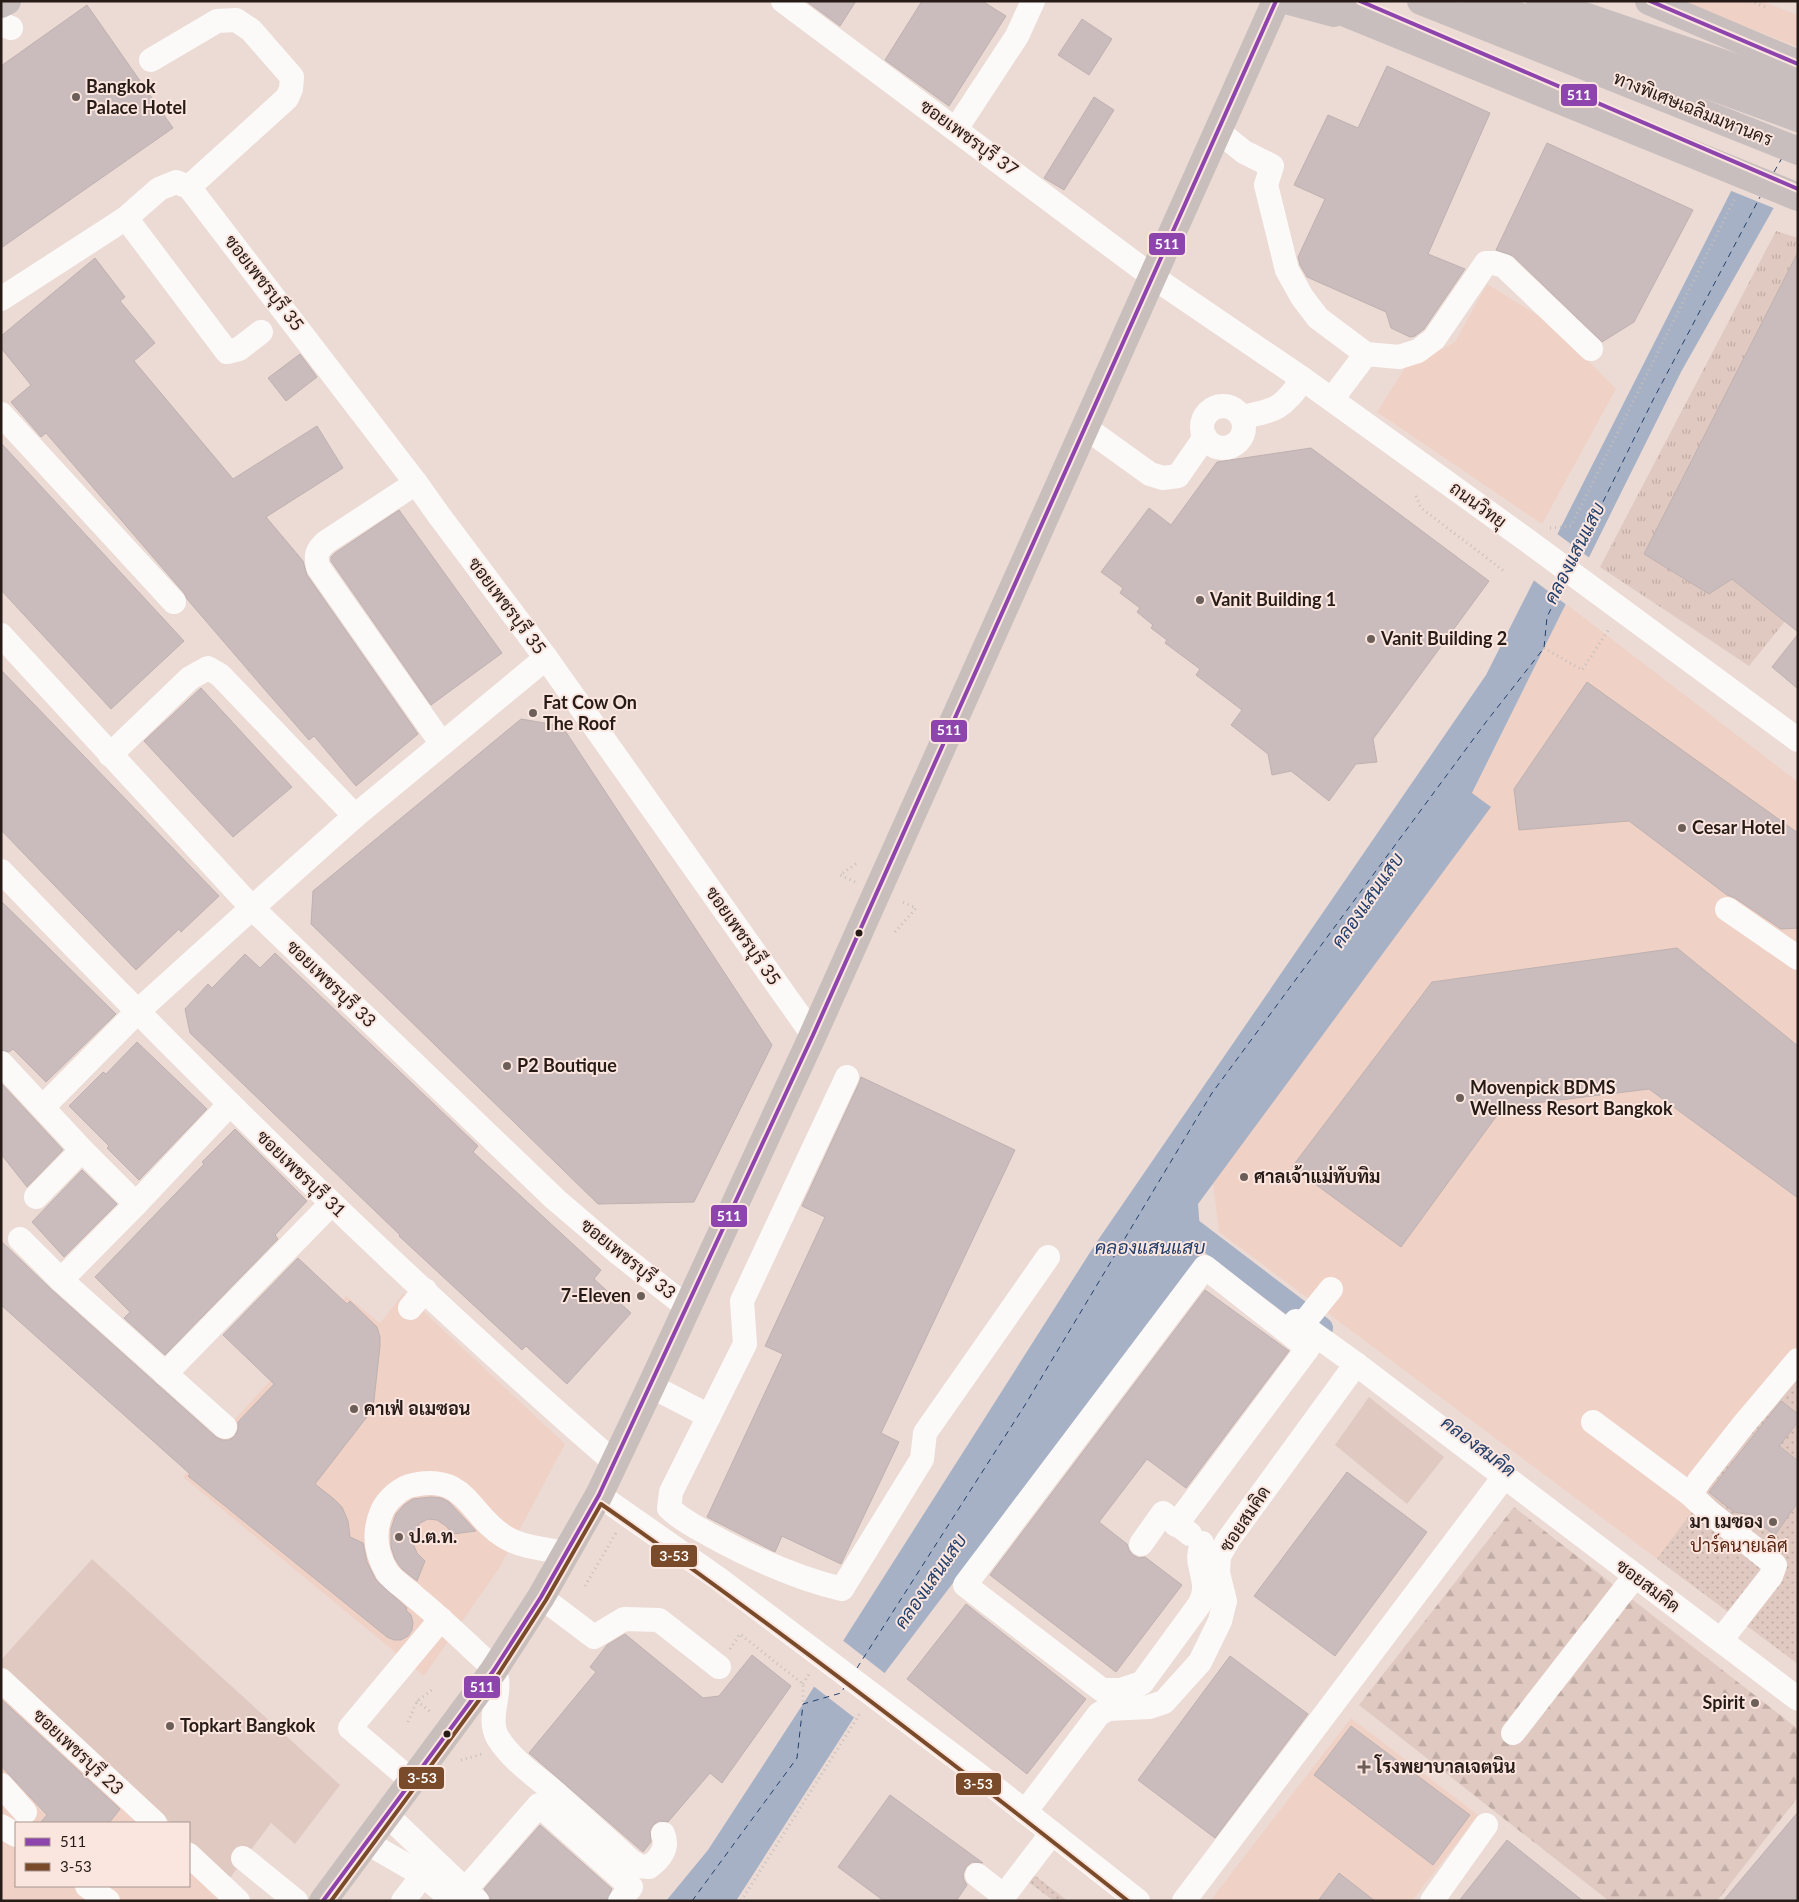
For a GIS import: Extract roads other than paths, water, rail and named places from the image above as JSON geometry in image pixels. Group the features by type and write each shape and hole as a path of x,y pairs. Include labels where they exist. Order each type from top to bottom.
{"highway":[{"path":"5,19 7,1"},
{"path":"1289,1 1377,25"},
{"path":"1316,1 1798,197"},
{"path":"1359,1 1798,189"},
{"name":"ทางพิเศษเฉลิมมหานคร","path":"1421,1 1798,151"},
{"name":"ทางพิเศษเฉลิมมหานคร","path":"1478,1 1798,118"},
{"path":"1540,1 1798,89"},
{"path":"1649,1 1798,64"}],"main road":[{"path":"323,1901 494,1670 541,1597 599,1495 814,1035 1276,1"},
{"path":"345,1901 378,1849 383,1833 384,1818"}],"street":[{"name":"ซอยเพชรบุรี 37","path":"783,1 1153,277"},
{"path":"956,129 1017,36 1033,1"},
{"path":"1,299 126,218 159,189 176,182 189,187 287,98 291,89 292,77 250,30 236,20 217,21 151,60"},
{"path":"1218,131 1244,152 1272,166 1266,185 1288,270 1302,297 1318,318 1366,354 1399,357 1418,351 1434,339 1486,264 1494,263 1504,266 1592,350"},
{"name":"ซอยเพชรบุรี 35","path":"189,187 416,483 546,658 814,1035"},
{"path":"126,218 226,352 239,349 261,332"},
{"name":"ถนนวิทยุ","path":"1153,277 1332,399 1536,534 1615,605 1798,740"},
{"path":"1332,399 1366,354"},
{"path":"1086,428 1150,474 1163,478 1178,476 1205,437 1216,446 1230,447 1241,438 1244,424 1242,417 1269,411 1281,406 1290,397 1303,378"},
{"path":"1,414 174,602"},
{"path":"416,483 326,542 318,549 316,560 318,567 442,744"},
{"name":"ซอยเพชรบุรี 33","path":"1,635 252,908 555,1199 617,1252 687,1307"},
{"path":"43,1107 137,1012 355,816 546,658"},
{"path":"110,755 190,678 208,668 220,675 355,816"},
{"name":"ซอยเพชรบุรี 31","path":"1,871 137,1012 331,1204 418,1299 543,1400 614,1463"},
{"path":"1727,909 1798,958"},
{"path":"1,1063 82,1150 136,1204"},
{"path":"847,1077 742,1301 745,1344 671,1492 669,1508 679,1517 735,1549 792,1574 842,1589 922,1459 925,1433 1048,1257"},
{"path":"61,1280 230,1104"},
{"path":"36,1197 82,1150"},
{"path":"165,1374 331,1204"},
{"path":"20,1239 61,1280 225,1427"},
{"path":"1142,1544 1163,1513 1176,1525 1211,1550 1200,1564 1204,1583 1203,1598 1199,1605 1142,1683 1121,1690 1102,1690 965,1585 1205,1267 1308,1348 1176,1525"},
{"path":"1302,1325 1331,1288"},
{"name":"ซอยสมคิด","path":"1264,1294 1302,1325 1798,1699"},
{"path":"1691,1494 1744,1424 1798,1360"},
{"name":"ซอยสมคิด","path":"1025,1812 1099,1714 1108,1709 1149,1707 1164,1702 1200,1662 1220,1621 1225,1601 1211,1550 1228,1540 1356,1364"},
{"path":"651,1386 709,1416"},
{"path":"1593,1422 1691,1494 1708,1511 1774,1565 1771,1576 1721,1640"},
{"path":"1184,1901 1504,1477"},
{"path":"567,1553 530,1546 504,1537 492,1528 457,1490 443,1484 411,1485 398,1492 385,1506 377,1526 376,1544 388,1574 441,1619 494,1670 497,1683 493,1712 494,1728 498,1738 516,1759 639,1866 649,1867 658,1861 665,1848 663,1834"},
{"path":"599,1495 719,1579 975,1772 1138,1901"},
{"path":"1513,1733 1635,1576"},
{"path":"541,1597 594,1638 624,1619 659,1620 719,1667"},
{"path":"412,1782 350,1728 441,1619"},
{"name":"ซอยเพชรบุรี 23","path":"3,1685 154,1822"},
{"path":"1,1785 26,1812"},
{"path":"465,1897 539,1805 631,1887 620,1901"},
{"path":"384,1818 465,1897"},
{"path":"1432,1901 1486,1825"},
{"path":"1,1826 15,1834"},
{"path":"977,1875 1002,1898 1052,1833"},
{"path":"378,1849 465,1897"},
{"path":"190,1855 238,1901"},
{"path":"243,1858 296,1901"},
{"path":"402,1901 423,1875"},
{"path":"88,1887 108,1901"}],"water":[{"name":"คลองแสนแสบ","path":"1798,59 1798,165 1681,372 1472,793 1491,807 1198,1204 1202,1255 871,1691 736,1901 666,1901 708,1850 1096,1243 1486,675"}],"waterway":[{"name":"คลองสมคิด","path":"1176,1217 1322,1328"}],"place":[{"name":"Bangkok Palace Hotel","path":"76,97"},
{"name":"Vanit Building 1","path":"1200,600"},
{"name":"Vanit Building 2","path":"1371,639"},
{"name":"Fat Cow On The Roof","path":"533,713"},
{"name":"Cesar Hotel","path":"1682,828"},
{"name":"P2 Boutique","path":"507,1066"},
{"name":"Movenpick BDMS Wellness Resort Bangkok","path":"1460,1098"},
{"name":"ศาลเจ้าแม่ทับทิม","path":"1244,1177"},
{"name":"7-Eleven","path":"641,1296"},
{"name":"คาเฟ่ อเมซอน","path":"354,1409"},
{"name":"มา เมซอง","path":"1773,1522"},
{"name":"ป.ต.ท.","path":"399,1537"},
{"name":"Spirit","path":"1755,1703"},
{"name":"Topkart Bangkok","path":"170,1726"},
{"name":"โรงพยาบาลเจตนิน","path":"1364,1767"}],"park label":[{"name":"ปาร์คนายเลิศ","path":"1739,1546"}]}
